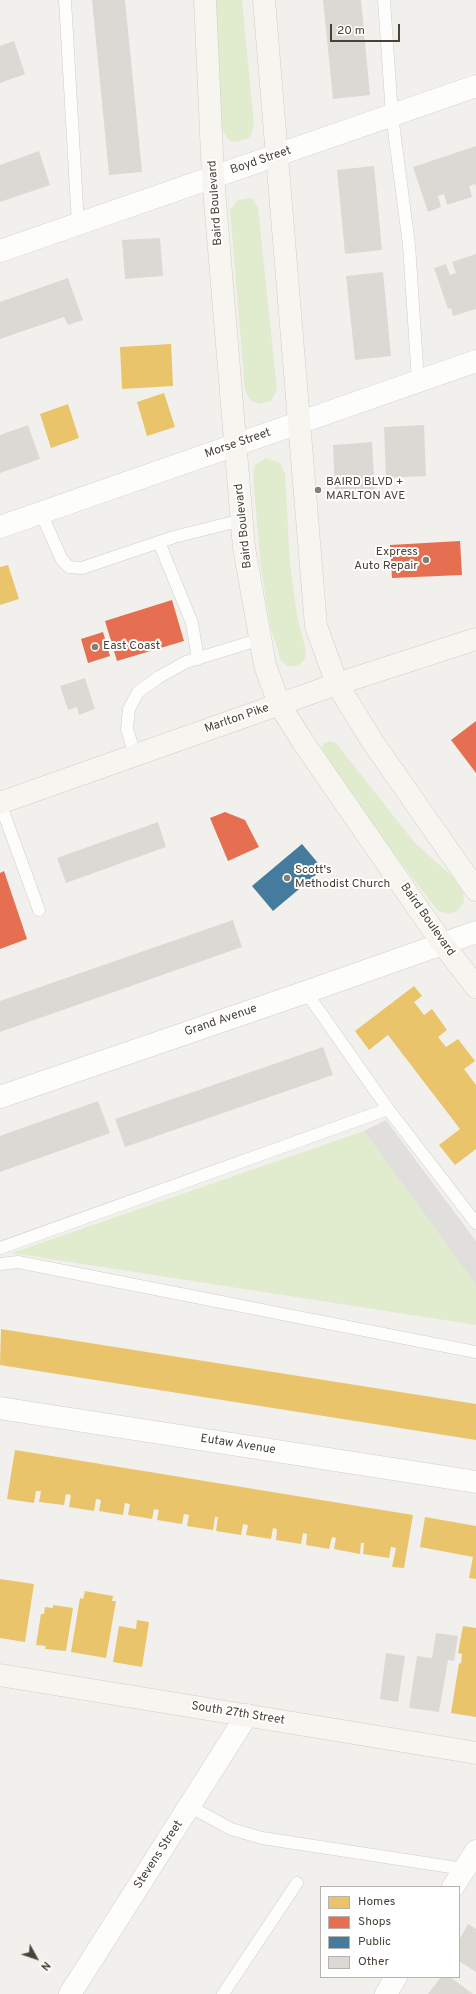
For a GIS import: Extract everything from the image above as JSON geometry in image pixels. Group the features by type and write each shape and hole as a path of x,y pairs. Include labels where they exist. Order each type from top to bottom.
{"main road":[{"name":"Baird Boulevard","path":"205,0 214,177 244,548 265,665 279,704 303,742 442,943 476,987"},
{"path":"264,0 316,626 337,684 372,741 476,890"},
{"name":"Marlton Pike","path":"0,803 135,754 337,684 476,639"},
{"name":"South 27th Street","path":"0,1675 476,1753"}],"street":[{"name":"Boyd Street","path":"0,252 476,86"},
{"name":"Morse Street","path":"0,527 476,361"},
{"name":"Grand Avenue","path":"0,1097 476,932"},
{"name":"Eutaw Avenue","path":"0,1408 476,1482"},
{"name":"Stevens Street","path":"70,1994 247,1715"},
{"path":"458,1878 476,1851"},
{"path":"386,1994 395,1978"}],"lane":[{"path":"66,0 78,224"},
{"path":"384,0 392,115 409,245 418,381"},
{"path":"41,513 62,560 69,567 82,568 160,542 242,520"},
{"path":"160,542 192,623 198,659"},
{"path":"135,754 127,729 129,709 138,692 166,673 186,662 260,639"},
{"path":"0,803 39,910"},
{"path":"306,992 388,1109 476,1223"},
{"path":"0,1248 388,1109"},
{"path":"0,1264 18,1262 476,1352"},
{"path":"189,1806 231,1829 262,1838 458,1878"},
{"path":"223,1994 297,1883"}],"green space":[{"path":"210,0 242,0 254,126 250,137 238,142 229,141 222,129"},
{"path":"252,198 258,208 277,390 271,401 260,404 251,401 245,391 230,210 238,200"},
{"path":"266,458 280,463 285,474 290,564 297,615 306,651 305,659 298,666 287,666 281,661 271,629 261,569 253,477 255,465"},
{"path":"330,741 336,743 414,842 453,877 463,892 464,901 459,910 449,914 438,911 334,775 321,750 324,743"},
{"path":"364,1131 476,1285 476,1325 12,1253"}],"shaded area":[{"path":"386,1120 476,1241 476,1285 364,1131"}],"building: Homes":[{"path":"171,344 173,386 122,389 120,347"},
{"path":"164,393 175,427 147,436 137,402"},
{"path":"68,404 79,438 51,448 40,414"},
{"path":"8,565 19,599 0,605 0,567"},
{"path":"414,986 422,996 414,1002 424,1015 432,1009 447,1030 438,1037 446,1047 458,1039 475,1061 464,1069 476,1085 476,1149 455,1165 439,1145 460,1129 388,1035 369,1050 355,1031"},
{"path":"1,1329 476,1404 476,1440 0,1365"},
{"path":"15,1450 413,1515 404,1568 392,1567 396,1548 391,1547 389,1558 363,1554 364,1543 361,1543 360,1554 334,1549 336,1538 332,1537 329,1549 306,1545 307,1534 303,1533 301,1544 276,1540 277,1529 273,1528 271,1539 246,1535 248,1525 243,1524 241,1535 216,1531 218,1517 215,1517 213,1530 187,1526 189,1515 184,1514 182,1524 157,1520 159,1510 154,1509 152,1519 128,1515 130,1504 125,1503 123,1515 99,1511 101,1500 96,1499 94,1511 69,1507 71,1495 66,1494 64,1505 39,1502 41,1491 36,1491 34,1503 7,1499"},
{"path":"425,1517 476,1526 476,1579 469,1578 473,1557 420,1547"},
{"path":"0,1579 34,1584 25,1642 0,1638"},
{"path":"85,1591 113,1596 112,1601 116,1601 106,1658 71,1652 80,1598 83,1599"},
{"path":"53,1605 73,1608 66,1651 45,1649 46,1646 36,1645 41,1614 44,1614 45,1607 53,1608"},
{"path":"137,1620 149,1622 142,1667 113,1662 119,1626 136,1629"},
{"path":"463,1626 476,1628 476,1717 451,1713 459,1663 461,1664 462,1654 458,1653"}],"building: Shops":[{"name":"Express Auto Repair","path":"460,541 462,575 392,578 390,545"},
{"name":"East Coast","path":"172,600 184,641 117,661 105,621"},
{"name":"East Coast","path":"103,632 110,656 88,663 81,639"},
{"path":"476,721 476,773 451,740"},
{"path":"225,812 245,820 259,847 228,861 210,818"},
{"path":"4,871 27,939 0,949 0,873"}],"building: Public":[{"name":"Scott's Methodist Church","path":"302,844 323,869 273,911 252,886"}],"building: Other":[{"path":"92,0 125,0 142,172 109,175"},
{"path":"323,0 361,0 370,95 333,99"},
{"path":"14,41 25,74 0,83 0,46"},
{"path":"476,146 476,187 475,184 469,186 472,197 447,205 444,194 438,196 441,207 428,212 413,167"},
{"path":"39,151 50,185 0,202 0,165"},
{"path":"374,166 382,250 345,254 337,170"},
{"path":"160,238 163,276 125,279 122,240"},
{"path":"476,254 476,309 453,316 451,308 448,309 434,268 446,264 450,275 456,273 452,262"},
{"path":"383,272 391,356 355,360 346,276"},
{"path":"68,278 83,320 68,325 64,317 0,339 0,302"},
{"path":"28,425 40,459 0,473 0,435"},
{"path":"424,425 426,476 386,478 384,427"},
{"path":"372,442 375,493 335,495 333,445"},
{"path":"85,678 95,709 79,715 77,707 68,710 60,686"},
{"path":"158,822 166,847 66,883 57,858"},
{"path":"233,920 242,947 0,1032 0,1001"},
{"path":"323,1047 333,1075 125,1147 115,1119"},
{"path":"98,1101 110,1133 0,1172 0,1136"},
{"path":"436,1633 458,1636 454,1661 448,1660 439,1712 409,1708 417,1656 432,1658"},
{"path":"386,1653 405,1656 398,1702 380,1699"},
{"path":"468,1924 476,1929 476,1972 460,1962 460,1938"},
{"path":"440,1978 451,1978 473,1994 428,1994"}],"place":[{"name":"BAIRD BLVD + MARLTON AVE","path":"318,490"},
{"name":"Express Auto Repair","path":"426,560"},
{"name":"East Coast","path":"95,647"},
{"name":"Scott's Methodist Church","path":"287,878"}]}
